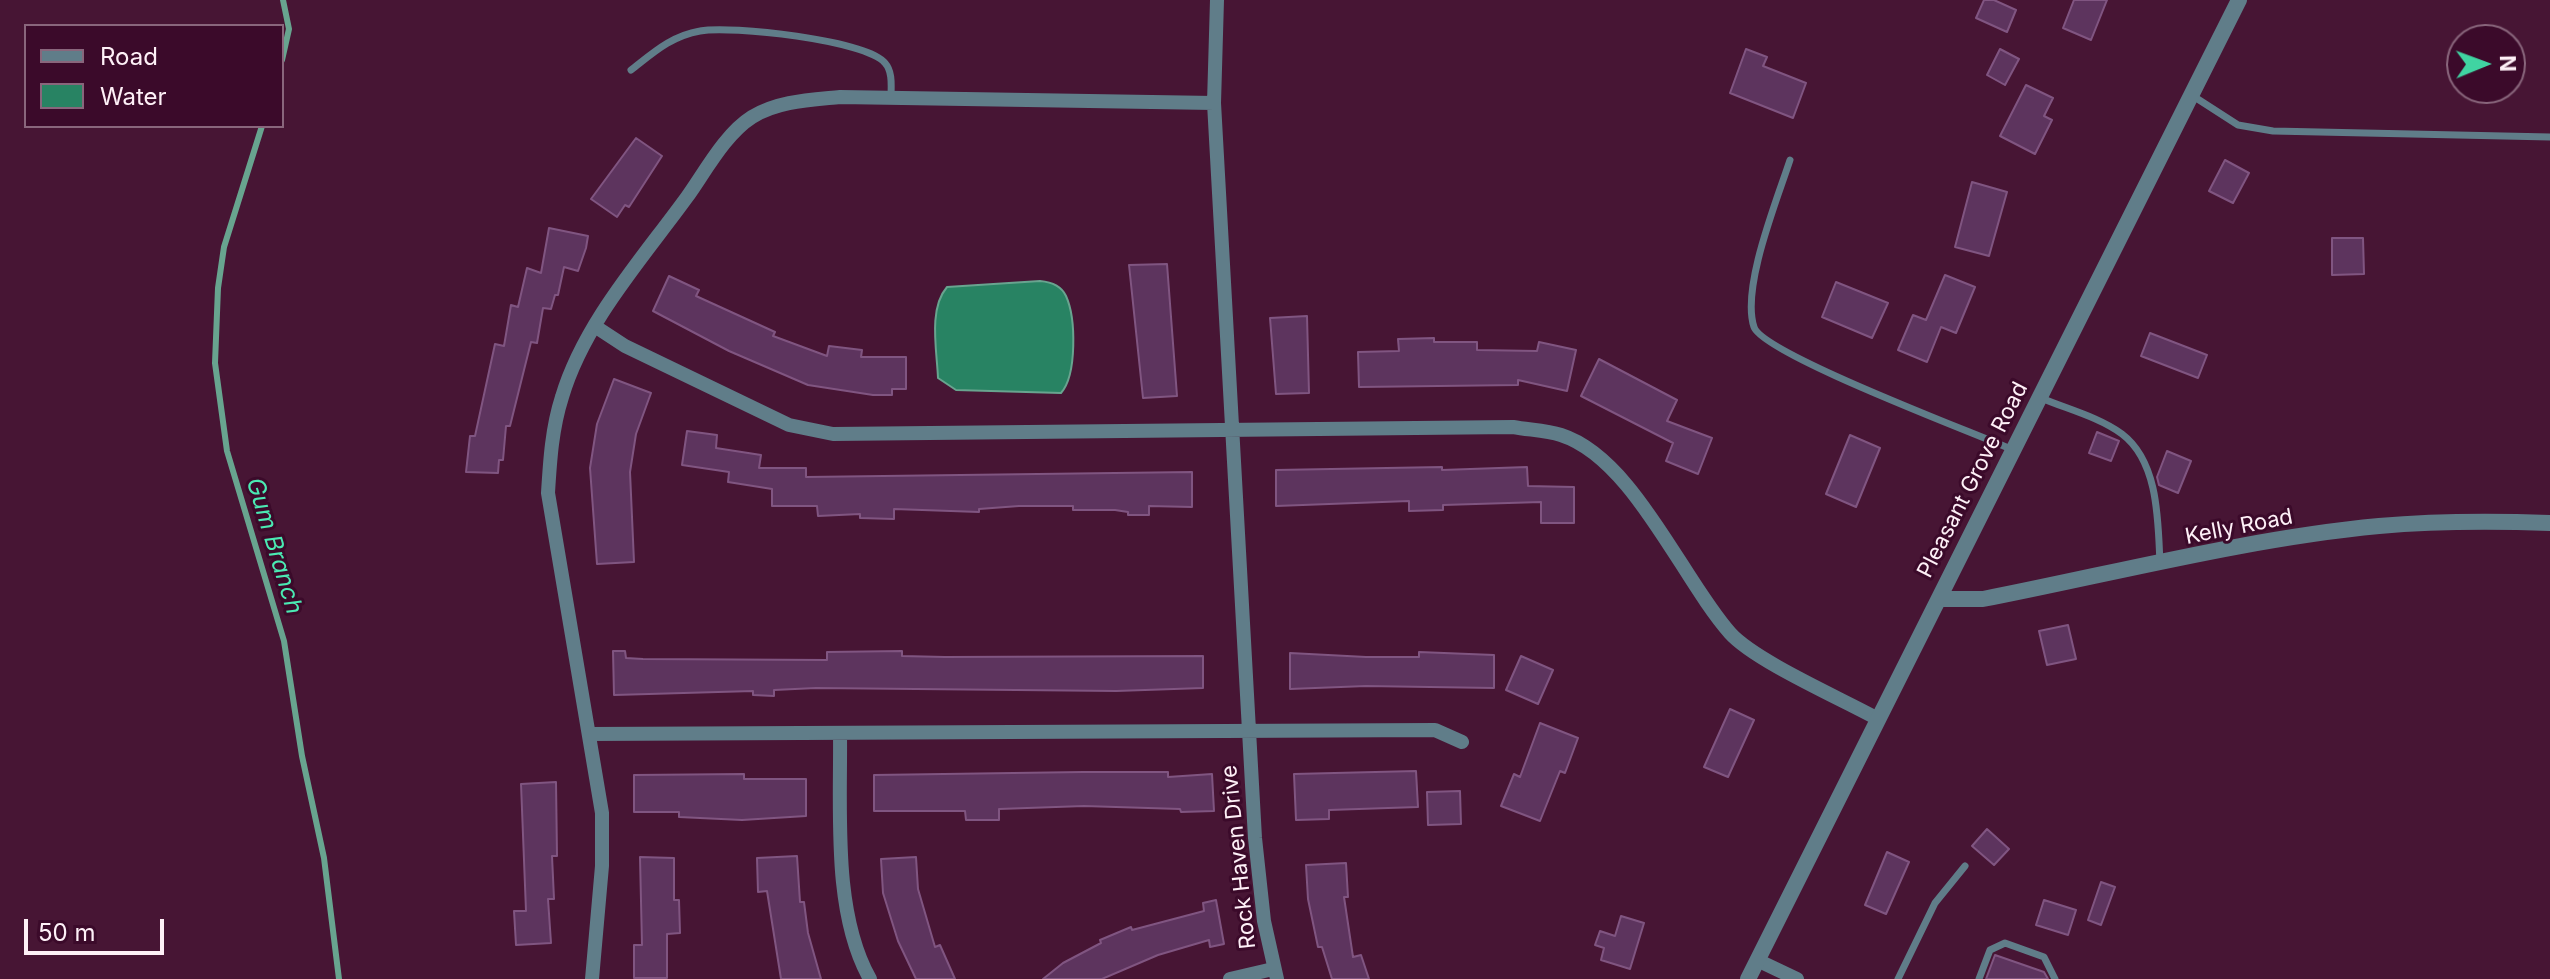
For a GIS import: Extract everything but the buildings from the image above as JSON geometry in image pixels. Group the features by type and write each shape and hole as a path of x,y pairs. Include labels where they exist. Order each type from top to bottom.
{"street":[{"name":"Rock Haven Drive","path":"1217,0 1214,103 1255,838 1275,974"},
{"name":"Pleasant Grove Road","path":"1748,979 2239,0"},
{"path":"592,979 602,866 602,813 548,493 551,446 562,396 596,327 720,150 750,118 788,103 840,97 1214,103"},
{"path":"596,327 625,346 789,425 833,434 1513,427 1563,435 1606,463 1631,493 1731,634 1758,654 1878,719"},
{"name":"Kelly Road","path":"1939,599 1983,599 2378,526 2444,522 2550,523"},
{"path":"590,734 1435,730 1462,742"},
{"path":"840,733 843,885 850,924 870,979"},
{"path":"1757,960 1797,979"},
{"path":"1230,979 1275,974"}],"lane":[{"path":"631,70 661,45 681,36 718,29 751,31 867,50 884,61 891,72 891,98"},
{"path":"2191,95 2238,125 2273,131 2550,137"},
{"path":"1790,160 1761,249 1752,299 1754,328 1767,344 2013,450"},
{"path":"2039,397 2123,435 2139,456 2146,467 2157,510 2160,565"},
{"path":"1898,979 1935,903 1965,866"},
{"path":"1979,979 1990,950 2005,943 2044,957 2055,979"}],"water":[{"path":"1040,281 1052,283 1061,289 1072,318 1072,360 1061,393 956,390 938,378 935,343 937,307 947,287"}],"waterway":[{"name":"Gum Branch","path":"283,0 289,29 284,51"},
{"name":"Gum Branch","path":"261,128 224,247 218,288 215,363 227,451 284,641 302,756 324,858 339,979"}]}
